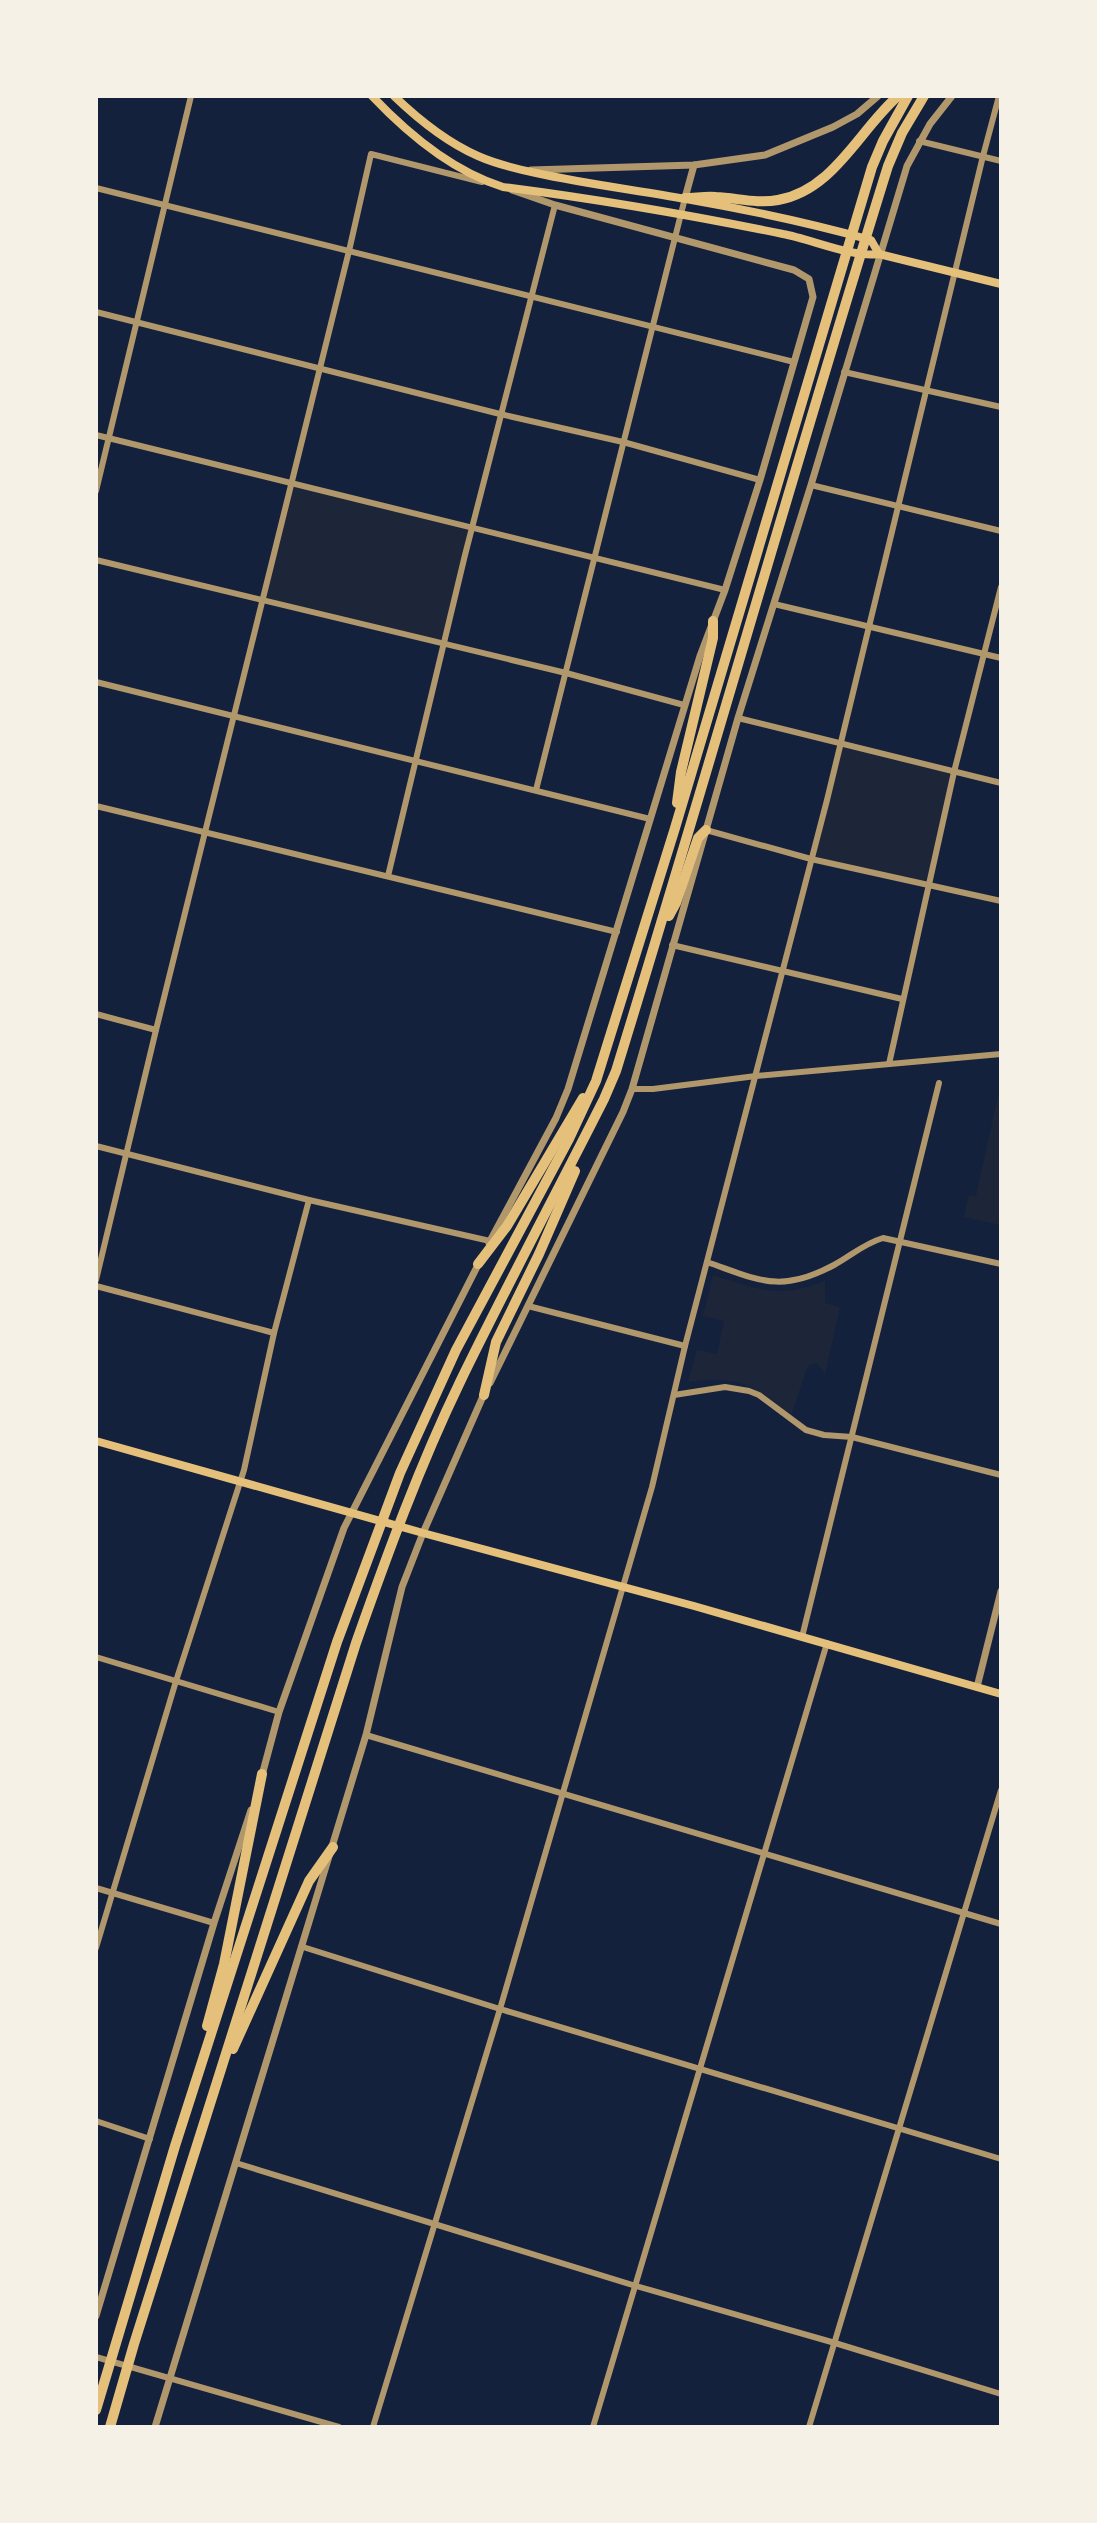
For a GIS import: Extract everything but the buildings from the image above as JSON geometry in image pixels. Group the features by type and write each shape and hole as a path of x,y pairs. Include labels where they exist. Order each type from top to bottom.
{"highway":[{"path":"685,198 776,201 800,195 832,170 898,96"},
{"path":"96,2410 175,2146 340,1631 424,1417 596,1081 675,828 872,167 908,96"},
{"path":"110,2427 356,1643 410,1498 459,1384 616,1071 888,166 902,133 924,96"},
{"path":"675,828 681,772 713,638 713,621"},
{"path":"658,935 676,903 698,838 706,830"},
{"path":"478,1264 502,1233 596,1081"},
{"path":"484,1395 496,1342 575,1170 578,1150"},
{"path":"175,2146 219,1983 262,1774"},
{"path":"216,2088 309,1881 333,1847"}],"main road":[{"path":"372,96 427,146 498,185 795,236 866,256 879,254 1001,284"},
{"path":"394,96 415,116 479,157 583,183 685,198 832,229 871,240 879,254"},
{"path":"96,1441 1001,1694"}],"street":[{"path":"96,491 191,96"},
{"path":"525,170 694,165 738,160 784,149 857,114 878,96"},
{"path":"155,2427 366,1735 402,1587 484,1395 632,1089 738,718 907,166 919,141 952,96"},
{"path":"373,2427 500,2009 652,1487 685,1346 784,971 999,96"},
{"path":"919,141 1001,161"},
{"path":"96,2316 279,1712 351,1513 556,1118 568,1089 684,705 760,480 811,305 813,292 804,274 555,205 498,185 371,154 96,1283 274,1333"},
{"path":"536,790 694,165"},
{"path":"96,188 794,362"},
{"path":"388,876 443,642 555,205"},
{"path":"96,312 623,442 760,480"},
{"path":"844,372 1001,407"},
{"path":"96,435 725,590"},
{"path":"811,485 1001,531"},
{"path":"96,560 443,642 684,705"},
{"path":"889,1064 954,772 1001,587"},
{"path":"774,604 1001,658"},
{"path":"96,682 650,819"},
{"path":"738,718 1001,783"},
{"path":"96,806 617,932"},
{"path":"706,830 811,859 1001,901"},
{"path":"672,945 902,999"},
{"path":"96,1014 156,1030"},
{"path":"632,1089 1001,1054"},
{"path":"802,1637 939,1083"},
{"path":"96,1146 309,1200 490,1241"},
{"path":"96,1948 239,1481 309,1200"},
{"path":"707,1262 749,1279 791,1282 837,1264 870,1242 883,1238 1001,1264"},
{"path":"528,1306 685,1346"},
{"path":"674,1395 725,1387 749,1391 806,1430 852,1437 1001,1475"},
{"path":"977,1687 1001,1591"},
{"path":"593,2427 827,1643"},
{"path":"96,1657 279,1712"},
{"path":"366,1735 1001,1924"},
{"path":"809,2427 1001,1790"},
{"path":"96,1888 214,1923"},
{"path":"303,1947 1001,2159"},
{"path":"96,2121 150,2139"},
{"path":"236,2163 1001,2394"},
{"path":"96,2357 339,2427"}],"shaded area":[{"path":"291,483 472,528 443,642 262,601"},
{"path":"840,742 954,772 929,886 811,859"},
{"path":"1001,1082 1001,1225 964,1217 969,1195 976,1196"},
{"path":"713,1275 744,1285 781,1291 825,1281 825,1303 840,1307 825,1374 817,1363 807,1368 791,1416 744,1385 720,1380 688,1382 697,1350 717,1354 724,1321 703,1316"}]}
